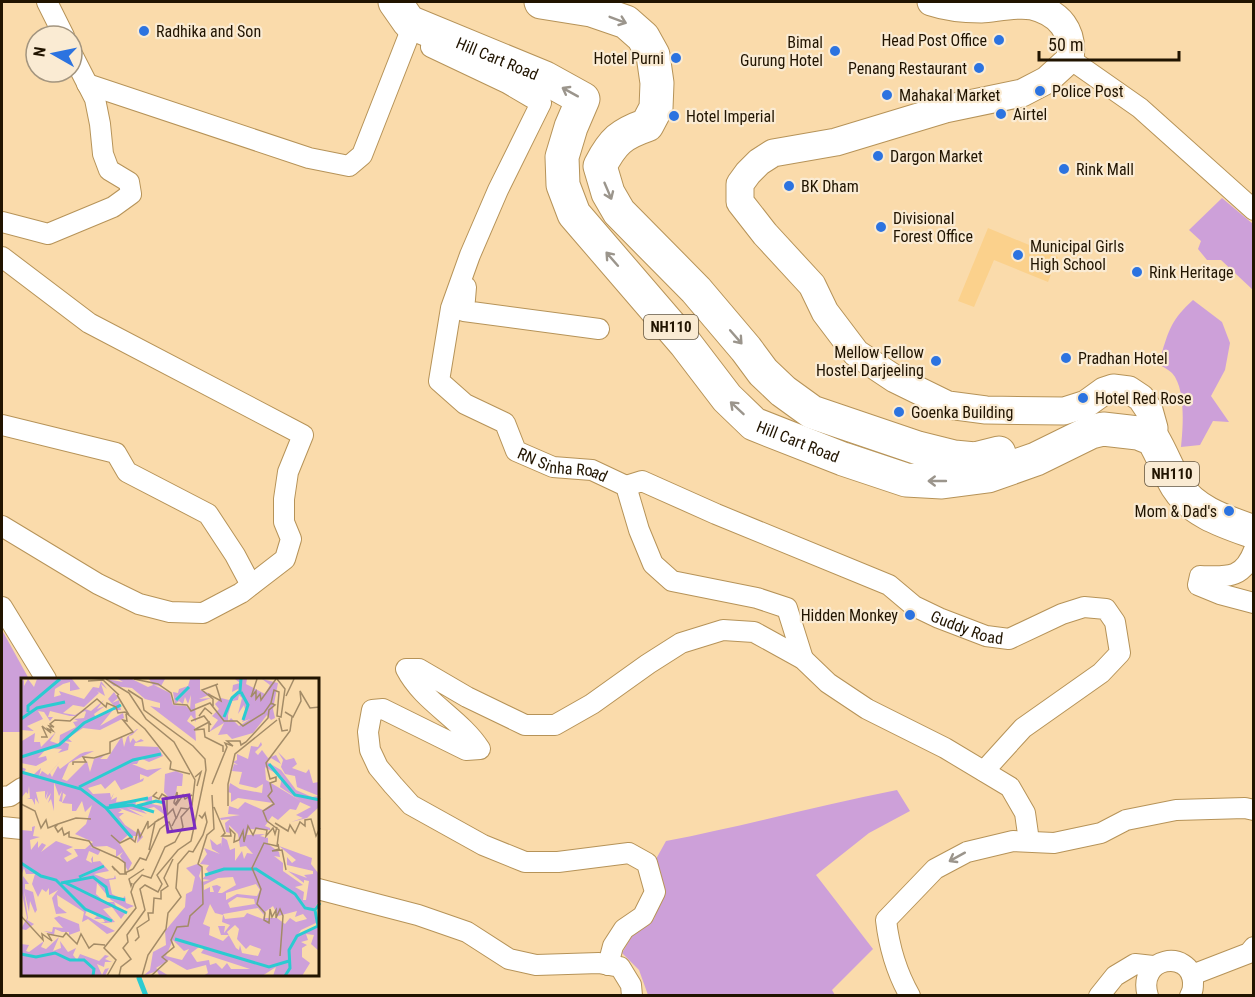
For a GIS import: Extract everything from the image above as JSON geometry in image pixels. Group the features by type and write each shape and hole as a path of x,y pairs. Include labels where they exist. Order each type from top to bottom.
{"highway":[{"path":"541,2 591,10 626,22 643,37 653,55 657,83 656,108 647,124 626,132 609,149 600,166 608,193 619,212 696,290 763,372 783,391 812,411 918,448 954,457 975,459 1019,447 1066,428 1091,432"},
{"name":"Hill Cart Road","path":"404,20 545,78 583,99 562,157 563,185 574,214 685,343 727,398 754,424 843,459 906,480 942,482 988,476 1036,459 1091,432 1103,429 1137,433 1153,439"},
{"name":"NH110","path":"1153,439 1178,487 1192,504 1214,517 1254,532"}],"street":[{"path":"47,2 57,24"},
{"path":"930,2 978,9 1030,6 1049,13 1062,21 1072,43 1070,59 1047,80 1022,93 945,109 836,141 773,153 759,162 740,184 740,202 765,234 812,285 825,312 856,353 895,379 948,405 986,410 1064,411 1086,404 1104,391 1121,388 1135,394 1146,404 1152,418 1153,439"},
{"path":"87,84 309,158 349,166 362,155 404,20"},
{"name":"RN Sinha Road","path":"404,20 541,104 498,190 470,255 451,308 439,381 465,404 506,423 516,451 554,467 592,470 626,486 639,530 653,564 672,581 757,598 787,608 803,659"},
{"path":"1070,59 1140,108 1254,210"},
{"path":"2,222 48,234 113,207 131,194 129,182 109,170 103,154 95,99 84,78"},
{"path":"470,255 464,311 599,329"},
{"path":"2,257 89,323 303,435 288,472 284,499 284,522 291,539 285,559 241,593 203,613 170,612 139,604 98,584 2,526"},
{"path":"2,424 116,453 127,472 208,514 235,555 251,585"},
{"name":"Guddy Road","path":"626,486 642,481 889,585 914,606 986,636 1008,639 1084,607 1106,609 1115,622 1120,654 1101,673 1023,728 984,771"},
{"path":"1254,550 1240,573 1217,577 1200,576 1198,585 1220,594 1254,603"},
{"path":"2,607 45,678"},
{"path":"608,965 613,946 624,929 643,916 655,892 647,863 629,853 558,862 525,862 483,845 411,805 378,767 370,750 368,732 372,711 383,709 466,750 480,749 470,734 413,682 406,669 418,669 467,697 525,725 555,725 592,704 681,643 723,630 754,632 803,659 828,683 867,709 945,748 1010,787 1025,813 1021,841"},
{"path":"2,797 10,796 21,789"},
{"path":"910,996 900,978 886,920 935,869 967,852 1021,841 1054,843 1101,833 1126,820 1176,810 1245,808 1254,810"},
{"path":"2,827 21,829"},
{"path":"320,890 418,915 466,932 509,959 536,965 599,963 620,967 631,985 632,996"},
{"path":"1192,975 1248,953 1254,947"},
{"path":"1099,996 1115,976 1135,964 1153,966 1167,960 1182,963 1192,975 1193,990 1190,996"},
{"path":"1148,996 1145,979 1153,966"}],"shaded area":[{"path":"1222,198 1253,224 1253,290 1221,260 1207,260 1198,249 1201,241 1189,230"},
{"name":"Municipal Girls High School","path":"988,228 1058,257 1048,282 994,260 974,307 958,301"},
{"path":"1193,300 1222,322 1230,343 1225,370 1211,396 1229,422 1213,421 1200,445 1181,447 1182,398 1180,388 1172,373 1151,361 1161,356 1172,325"},
{"path":"2,630 28,678 21,678 21,732 2,732"},
{"path":"897,790 910,811 869,833 816,875 873,949 832,990 835,995 648,995 639,970 622,953 632,936 654,919 663,893 656,859 666,841"}],"waterway":[{"path":"140,976 146,996"}],"place":[{"name":"Radhika and Son","path":"144,31"},
{"name":"Head Post Office","path":"999,40"},
{"name":"Bimal Gurung Hotel","path":"835,51"},
{"name":"Hotel Purni","path":"676,58"},
{"name":"Penang Restaurant","path":"979,68"},
{"name":"Police Post","path":"1040,91"},
{"name":"Mahakal Market","path":"887,95"},
{"name":"Airtel","path":"1001,114"},
{"name":"Hotel Imperial","path":"674,116"},
{"name":"Dargon Market","path":"878,156"},
{"name":"Rink Mall","path":"1064,169"},
{"name":"BK Dham","path":"789,186"},
{"name":"Divisional Forest Office","path":"881,227"},
{"name":"Municipal Girls High School","path":"1018,255"},
{"name":"Rink Heritage","path":"1137,272"},
{"name":"Pradhan Hotel","path":"1066,358"},
{"name":"Mellow Fellow Hostel Darjeeling","path":"936,361"},
{"name":"Hotel Red Rose","path":"1083,398"},
{"name":"Goenka Building","path":"899,412"},
{"name":"Mom & Dad's","path":"1229,511"},
{"name":"Hidden Monkey","path":"910,615"}]}
